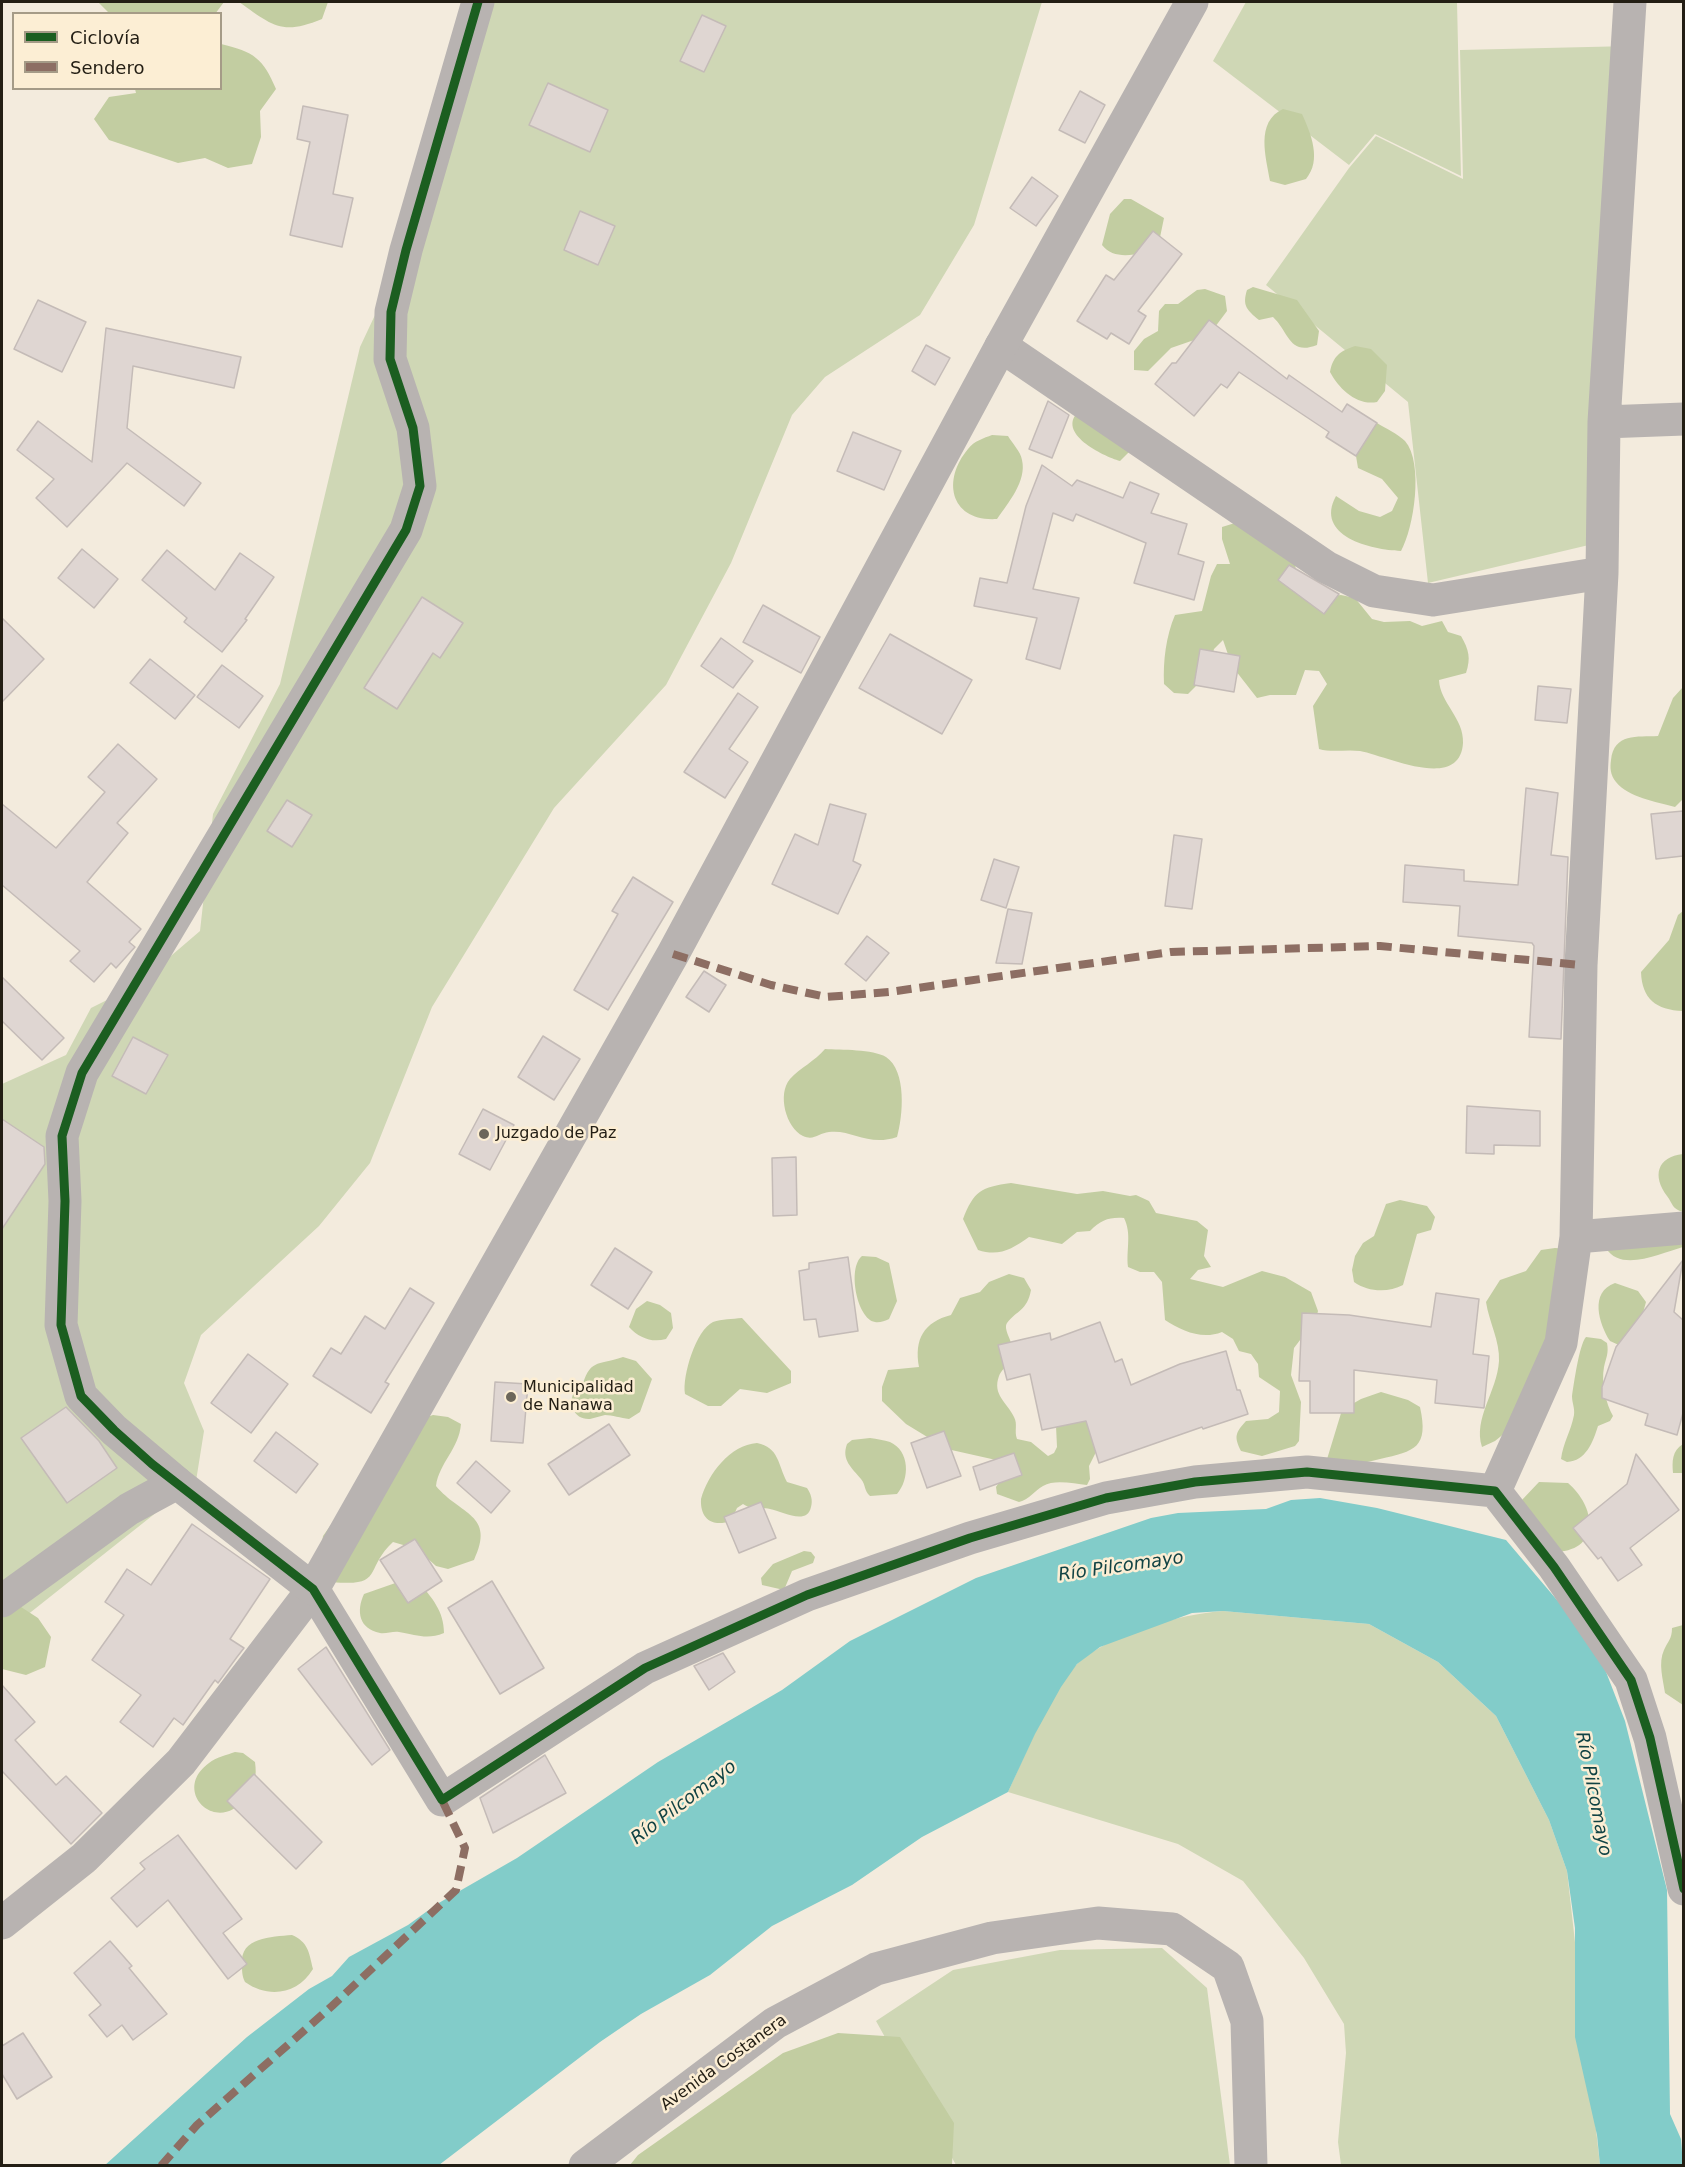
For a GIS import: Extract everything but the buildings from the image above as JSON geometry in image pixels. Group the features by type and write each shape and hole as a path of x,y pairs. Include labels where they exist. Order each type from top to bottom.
{"street":[{"path":"478,2 406,250 391,312 390,358 413,428 420,486 406,530 82,1073 62,1136 64,1201 61,1325 81,1396 114,1430 177,1483 313,1589 442,1800 645,1668 807,1595 970,1538 1106,1498 1195,1482 1307,1472 1495,1491 1554,1567 1631,1680 1650,1738 1683,1889"},
{"path":"2,1923 84,1858 181,1762 313,1589 673,954 1001,346 1192,2"},
{"path":"1495,1491 1561,1343 1576,1237 1581,965 1602,573 1604,422 1630,2"},
{"path":"1001,346 1326,567 1374,591 1433,600 1602,573"},
{"path":"1604,422 1683,419"},
{"path":"1576,1237 1683,1228"},
{"path":"2,1601 129,1509 177,1483"},
{"name":"Avenida Costanera","path":"585,2166 775,2023 876,1969 992,1938 1098,1923 1172,1929 1228,1967 1247,2021 1251,2166"}],"green space":[{"path":"98,2 224,2 216,12 108,12"},
{"path":"239,2 328,2 322,19 296,27 286,27 269,22"},
{"path":"487,2 1042,2 974,225 920,315 825,377 792,415 731,563 666,685 554,808 432,1007 370,1163 319,1226 201,1335 184,1383 204,1431 196,1481 2,1635 2,1084 66,1055 91,1008 137,985 200,931 213,814 280,684 360,347 437,183"},
{"path":"1246,2 1457,2 1461,176 1375,134 1349,165 1213,61"},
{"path":"222,44 242,50 256,58 267,70 276,89 260,111 261,137 252,164 228,168 205,158 178,163 109,140 94,119 109,97 136,93 135,90 222,90"},
{"path":"1631,46 1610,540 1428,583 1408,402 1266,285 1349,168 1376,136 1463,179 1460,50"},
{"path":"1283,109 1302,114 1309,130 1314,155 1311,172 1306,179 1285,185 1270,181 1264,141 1269,122"},
{"path":"1124,199 1131,199 1164,218 1158,247 1137,254 1121,255 1107,250 1102,245 1110,214"},
{"path":"1253,287 1297,300 1319,331 1317,345 1308,348 1295,345 1273,317 1259,320 1245,304 1247,290"},
{"path":"1205,289 1225,296 1227,311 1215,327 1197,339 1171,348 1148,371 1134,370 1134,351 1144,339 1158,331 1159,311 1165,304 1178,304 1197,290"},
{"path":"1355,346 1371,349 1387,365 1385,391 1377,402 1362,401 1349,395 1330,372 1338,355"},
{"path":"1079,411 1129,452 1120,461 1093,449 1077,435 1073,427 1073,419"},
{"path":"1377,423 1405,441 1411,451 1414,464 1416,479 1413,512 1406,541 1401,551 1361,544 1339,531 1333,521 1331,510 1336,496 1359,511 1380,517 1392,511 1398,498 1382,479 1358,468 1356,456 1363,427"},
{"path":"992,435 1008,436 1020,454 1023,468 1016,491 997,519 981,518 969,514 960,507 953,486 960,461 970,446"},
{"path":"1235,523 1295,554 1296,580 1317,597 1341,595 1355,598 1372,619 1384,622 1410,621 1422,626 1442,621 1448,632 1461,636 1468,654 1466,673 1439,680 1443,696 1460,726 1463,743 1459,758 1449,766 1436,768 1404,764 1360,751 1319,749 1313,706 1327,684 1319,671 1305,670 1296,695 1270,695 1257,698 1232,666 1223,640 1214,649 1207,675 1188,694 1174,693 1164,684 1166,649 1175,615 1202,611 1211,576 1217,564 1230,564 1222,539 1222,527"},
{"path":"1683,687 1683,799 1675,807 1628,792 1613,777 1611,763 1613,751 1622,741 1635,737 1658,736 1673,698"},
{"path":"1683,911 1683,1011 1665,1008 1652,1001 1644,989 1641,972 1669,940 1678,915"},
{"path":"825,1049 857,1050 880,1054 893,1064 902,1094 897,1137 877,1140 829,1132 807,1137 797,1132 792,1126 785,1110 786,1085 794,1075"},
{"path":"1684,1154 1683,1212 1673,1206 1662,1189 1659,1175 1667,1159"},
{"path":"1011,1183 1077,1194 1103,1191 1136,1195 1149,1201 1156,1213 1197,1221 1208,1230 1204,1256 1211,1267 1198,1270 1190,1279 1223,1287 1262,1271 1285,1277 1311,1292 1318,1311 1316,1319 1294,1348 1291,1375 1301,1402 1299,1441 1295,1446 1262,1456 1241,1451 1237,1442 1240,1429 1246,1421 1268,1419 1279,1412 1280,1391 1259,1377 1258,1364 1251,1354 1239,1351 1233,1339 1222,1332 1200,1335 1178,1328 1165,1320 1162,1282 1154,1272 1140,1272 1128,1267 1128,1236 1124,1218 1106,1220 1090,1231 1077,1232 1062,1244 1029,1237 1005,1251 992,1253 978,1250 963,1219 967,1210 980,1192 992,1186"},
{"path":"1400,1200 1427,1206 1435,1217 1431,1230 1417,1234 1403,1285 1385,1290 1372,1289 1354,1282 1352,1270 1355,1256 1363,1243 1374,1236 1386,1204"},
{"path":"1683,1230 1683,1247 1653,1257 1621,1259 1606,1248"},
{"path":"1569,1249 1580,1256 1516,1424 1495,1441 1482,1447 1480,1436 1483,1415 1499,1361 1498,1346 1486,1302 1500,1280 1526,1271 1541,1250"},
{"path":"862,1256 876,1257 889,1263 897,1301 889,1319 877,1322 869,1319 859,1303 855,1271"},
{"path":"1009,1274 1024,1278 1031,1290 1027,1302 1007,1323 1013,1354 1011,1361 1001,1372 997,1383 1001,1398 1015,1420 1017,1439 1031,1442 1048,1456 1054,1453 1057,1447 1056,1426 1083,1410 1098,1448 1089,1466 1090,1479 1087,1485 1065,1482 1048,1484 1019,1502 997,1494 996,1487 1008,1469 1005,1462 947,1449 906,1424 882,1401 882,1387 888,1370 919,1367 918,1348 923,1333 928,1327 951,1315 960,1298 980,1292 989,1282"},
{"path":"1615,1283 1638,1291 1646,1302 1641,1320 1621,1346 1610,1341 1602,1326 1599,1309 1602,1293"},
{"path":"647,1301 660,1305 671,1313 673,1328 666,1339 646,1339 629,1327 636,1309"},
{"path":"742,1318 791,1371 791,1383 767,1393 740,1389 721,1406 708,1406 685,1394 688,1365 701,1334 713,1322"},
{"path":"1586,1337 1601,1339 1607,1343 1603,1373 1604,1386 1606,1399 1613,1416 1610,1421 1598,1426 1584,1454 1574,1461 1567,1462 1561,1459 1574,1415 1572,1396 1579,1356"},
{"path":"623,1357 636,1361 652,1379 640,1412 629,1419 605,1415 584,1419 576,1414 572,1406 572,1397 574,1392 581,1390 591,1368 600,1363"},
{"path":"1381,1392 1408,1400 1420,1407 1421,1439 1410,1450 1402,1453 1359,1464 1324,1469 1342,1410 1361,1399"},
{"path":"433,1415 448,1417 461,1424 457,1441 441,1470 436,1486 478,1524 481,1533 480,1545 474,1560 448,1569 436,1566 417,1549 393,1542 367,1579 349,1583 332,1582 318,1564 323,1536 357,1488 421,1419"},
{"path":"870,1438 890,1442 897,1446 904,1458 906,1473 897,1494 870,1496 863,1481 846,1459 847,1444 852,1440"},
{"path":"757,1443 770,1448 774,1453 787,1482 807,1488 812,1499 809,1513 799,1517 743,1504 737,1508 731,1521 719,1523 709,1520 703,1512 701,1499 709,1480 721,1462 729,1455 747,1445"},
{"path":"1683,1444 1683,1473 1673,1473 1673,1457"},
{"path":"1539,1482 1568,1483 1584,1503 1588,1514 1587,1535 1582,1543 1572,1549 1557,1552 1521,1501"},
{"path":"804,1551 811,1552 815,1557 813,1563 792,1571 784,1590 762,1585 761,1578 773,1564"},
{"path":"404,1580 418,1581 428,1593 442,1618 444,1633 427,1637 397,1632 380,1633 368,1628 364,1623 360,1607 364,1594"},
{"path":"21,1607 38,1618 51,1637 45,1667 26,1675 2,1669 2,1610"},
{"path":"1223,1611 1369,1624 1438,1662 1496,1716 1549,1820 1567,1871 1600,2165 1341,2165 1338,2142 1346,2053 1344,2024 1304,1958 1243,1881 1178,1844 1008,1792 1058,1689 1078,1663 1108,1643 1146,1627 1187,1616"},
{"path":"1684,1625 1683,1705 1665,1693 1661,1666 1662,1655 1671,1637 1672,1628"},
{"path":"235,1752 243,1753 255,1762 253,1784 246,1797 235,1808 223,1812 212,1811 202,1806 196,1797 194,1786 198,1774 212,1761"},
{"path":"292,1935 305,1944 309,1953 313,1969 307,1977 291,1989 273,1992 264,1991 245,1982 242,1973 243,1955 251,1943 266,1938"},
{"path":"1162,1948 1207,1988 1230,2165 956,2165 876,2021 953,1970 1060,1950"},
{"path":"838,2033 900,2037 954,2123 952,2165 630,2165 638,2155 783,2053"}],"water":[{"name":"Río Pilcomayo","path":"1320,1498 1377,1508 1506,1540 1596,1646 1625,1721 1667,1890 1670,2114 1681,2139 1683,2165 1600,2165 1597,2135 1575,2037 1575,1928 1567,1871 1549,1820 1496,1716 1438,1662 1369,1624 1223,1611 1192,1613 1100,1647 1077,1664 1061,1687 1035,1734 1008,1792 922,1837 852,1885 772,1926 710,1975 641,2014 600,2042 439,2165 104,2166 247,2037 309,1989 332,1976 349,1957 408,1925 437,1904 517,1858 658,1762 782,1690 850,1641 976,1578 1151,1518 1178,1513 1266,1509 1291,1500"}],"marked path":[{"path":"673,954 771,985 826,997 889,992 1171,952 1380,946 1581,965"},
{"path":"161,2166 197,2125 332,2006 456,1890 465,1848 442,1800"}],"cycle path":[{"path":"478,2 406,250 391,312 390,359 413,428 420,486 406,530 82,1073 62,1136 65,1201 61,1325 81,1396 152,1464 313,1589 442,1800 645,1668 807,1595 970,1538 1106,1498 1195,1482 1307,1472 1495,1491 1554,1567 1631,1680 1650,1738 1684,1889"}],"place":[{"name":"Juzgado de Paz","path":"484,1134"},
{"name":"Municipalidad de Nanawa","path":"511,1397"}]}
